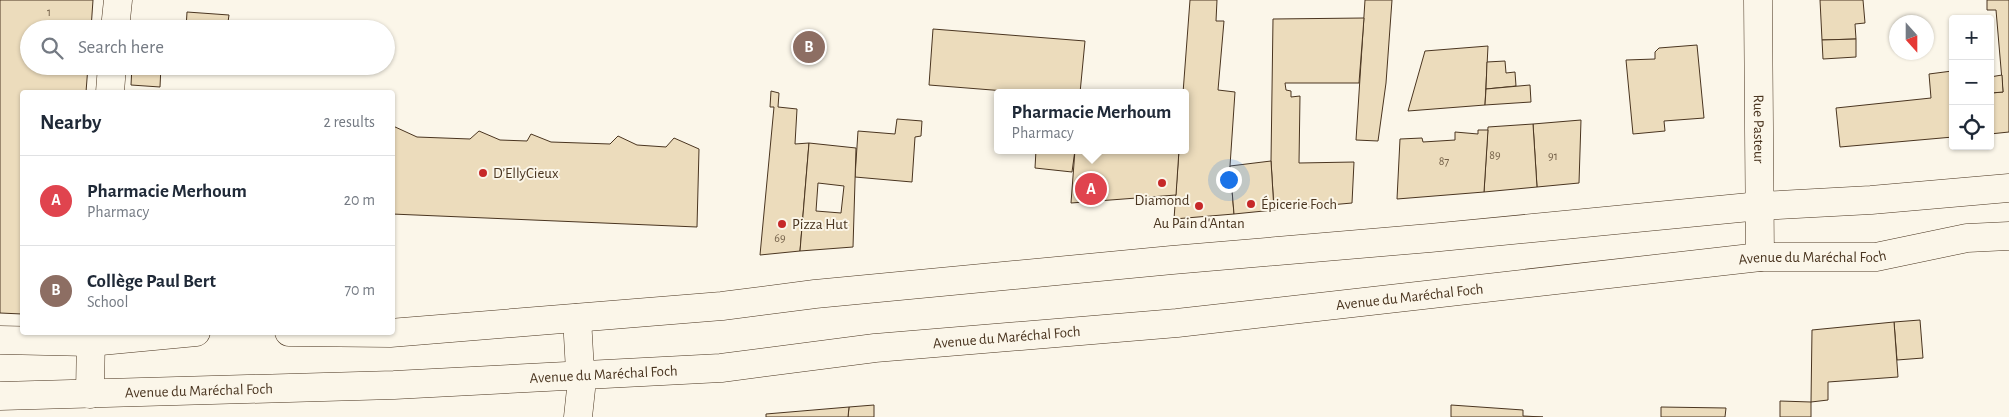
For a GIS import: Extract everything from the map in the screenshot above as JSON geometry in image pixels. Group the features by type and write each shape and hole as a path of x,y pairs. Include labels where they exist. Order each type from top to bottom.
{"main road":[{"path":"117,20 118,0"},
{"name":"Rue Pasteur","path":"1758,0 1760,257"},
{"path":"110,90 111,75"},
{"path":"395,333 722,306 815,294 1760,206 1871,200 2009,188"},
{"name":"Avenue du Maréchal Foch","path":"0,396 202,389 311,388 721,368 875,348 1177,323 1760,257 1876,257 1967,238 2009,236"},
{"path":"577,318 580,376 578,417"},
{"path":"0,340 132,335"},
{"path":"90,337 90,394"}],"building":[{"path":"0,0 93,0 92,20 20,20 20,75 87,75 86,90 20,90 20,314 0,313"},
{"path":"1190,0 1217,0 1216,21 1224,21 1218,90 1235,92 1230,166 1234,214 1174,219 1179,154 1189,154 1189,89 1183,89"},
{"path":"1365,0 1392,0 1386,83 1378,141 1356,140"},
{"path":"1820,0 1863,0 1865,23 1855,24 1856,39 1822,40"},
{"path":"1987,0 2009,0 2009,132 1994,134 1994,93 2003,92 1996,10 1987,10"},
{"path":"187,12 229,15 228,20 187,20"},
{"path":"1364,18 1359,83 1285,83 1286,90 1291,91 1291,97 1300,96 1299,163 1354,162 1352,203 1274,210 1271,161 1273,19"},
{"path":"933,29 1085,41 1080,89 994,90 929,85"},
{"path":"1856,39 1856,57 1823,59 1822,40"},
{"path":"1697,45 1704,118 1664,121 1665,131 1633,134 1626,60 1655,59 1655,52 1659,48"},
{"path":"1488,46 1485,105 1408,111 1425,51"},
{"path":"1505,61 1506,73 1515,72 1516,86 1486,89 1487,62"},
{"path":"1949,71 1949,137 1840,147 1836,108 1931,98 1929,74"},
{"path":"132,75 161,75 160,87 131,85"},
{"path":"2002,75 2003,92 1994,93 1994,76"},
{"path":"1530,85 1531,102 1485,105 1486,89"},
{"path":"771,91 779,93 778,107 797,109 795,144 809,143 800,251 760,255 774,107 770,107"},
{"path":"897,119 922,121 921,136 915,137 912,182 855,177 858,131 895,134"},
{"path":"1581,120 1579,183 1537,187 1533,124"},
{"path":"1533,124 1537,187 1484,192 1488,127"},
{"path":"395,127 417,137 470,139 479,131 500,140 527,141 531,134 551,142 610,144 618,136 637,145 666,147 674,138 699,149 697,227 395,214"},
{"path":"1478,130 1488,130 1484,192 1397,199 1400,139 1422,138 1423,142 1455,140 1455,132 1478,134"},
{"path":"809,143 856,148 853,247 800,251","holes":["818,183 844,186 841,213 816,211"]},
{"path":"1036,154 1074,154 1072,172 1035,168"},
{"path":"1075,154 1179,154 1176,195 1071,203"},
{"path":"1271,161 1274,210 1234,214 1230,166"},
{"path":"1920,320 1923,358 1897,360 1894,322"},
{"path":"1894,322 1898,377 1828,382 1828,400 1811,402 1812,330"},
{"path":"1780,401 1811,402 1811,417 1780,417"},
{"path":"874,405 874,417 848,417 849,407"},
{"path":"1451,405 1523,410 1523,416 1543,417 1451,417"},
{"path":"849,407 848,417 766,417 766,414"},
{"path":"1661,407 1726,408 1725,417 1661,417"}],"place":[{"name":"Collège Paul Bert","path":"809,47"},
{"name":"D’EllyCieux","path":"483,173"},
{"name":"Diamond","path":"1162,183"},
{"name":"Pharmacie Merhoum","path":"1091,189"},
{"name":"Épicerie Foch","path":"1251,204"},
{"name":"Au Pain d'Antan","path":"1199,206"},
{"name":"Pizza Hut","path":"782,224"}]}
